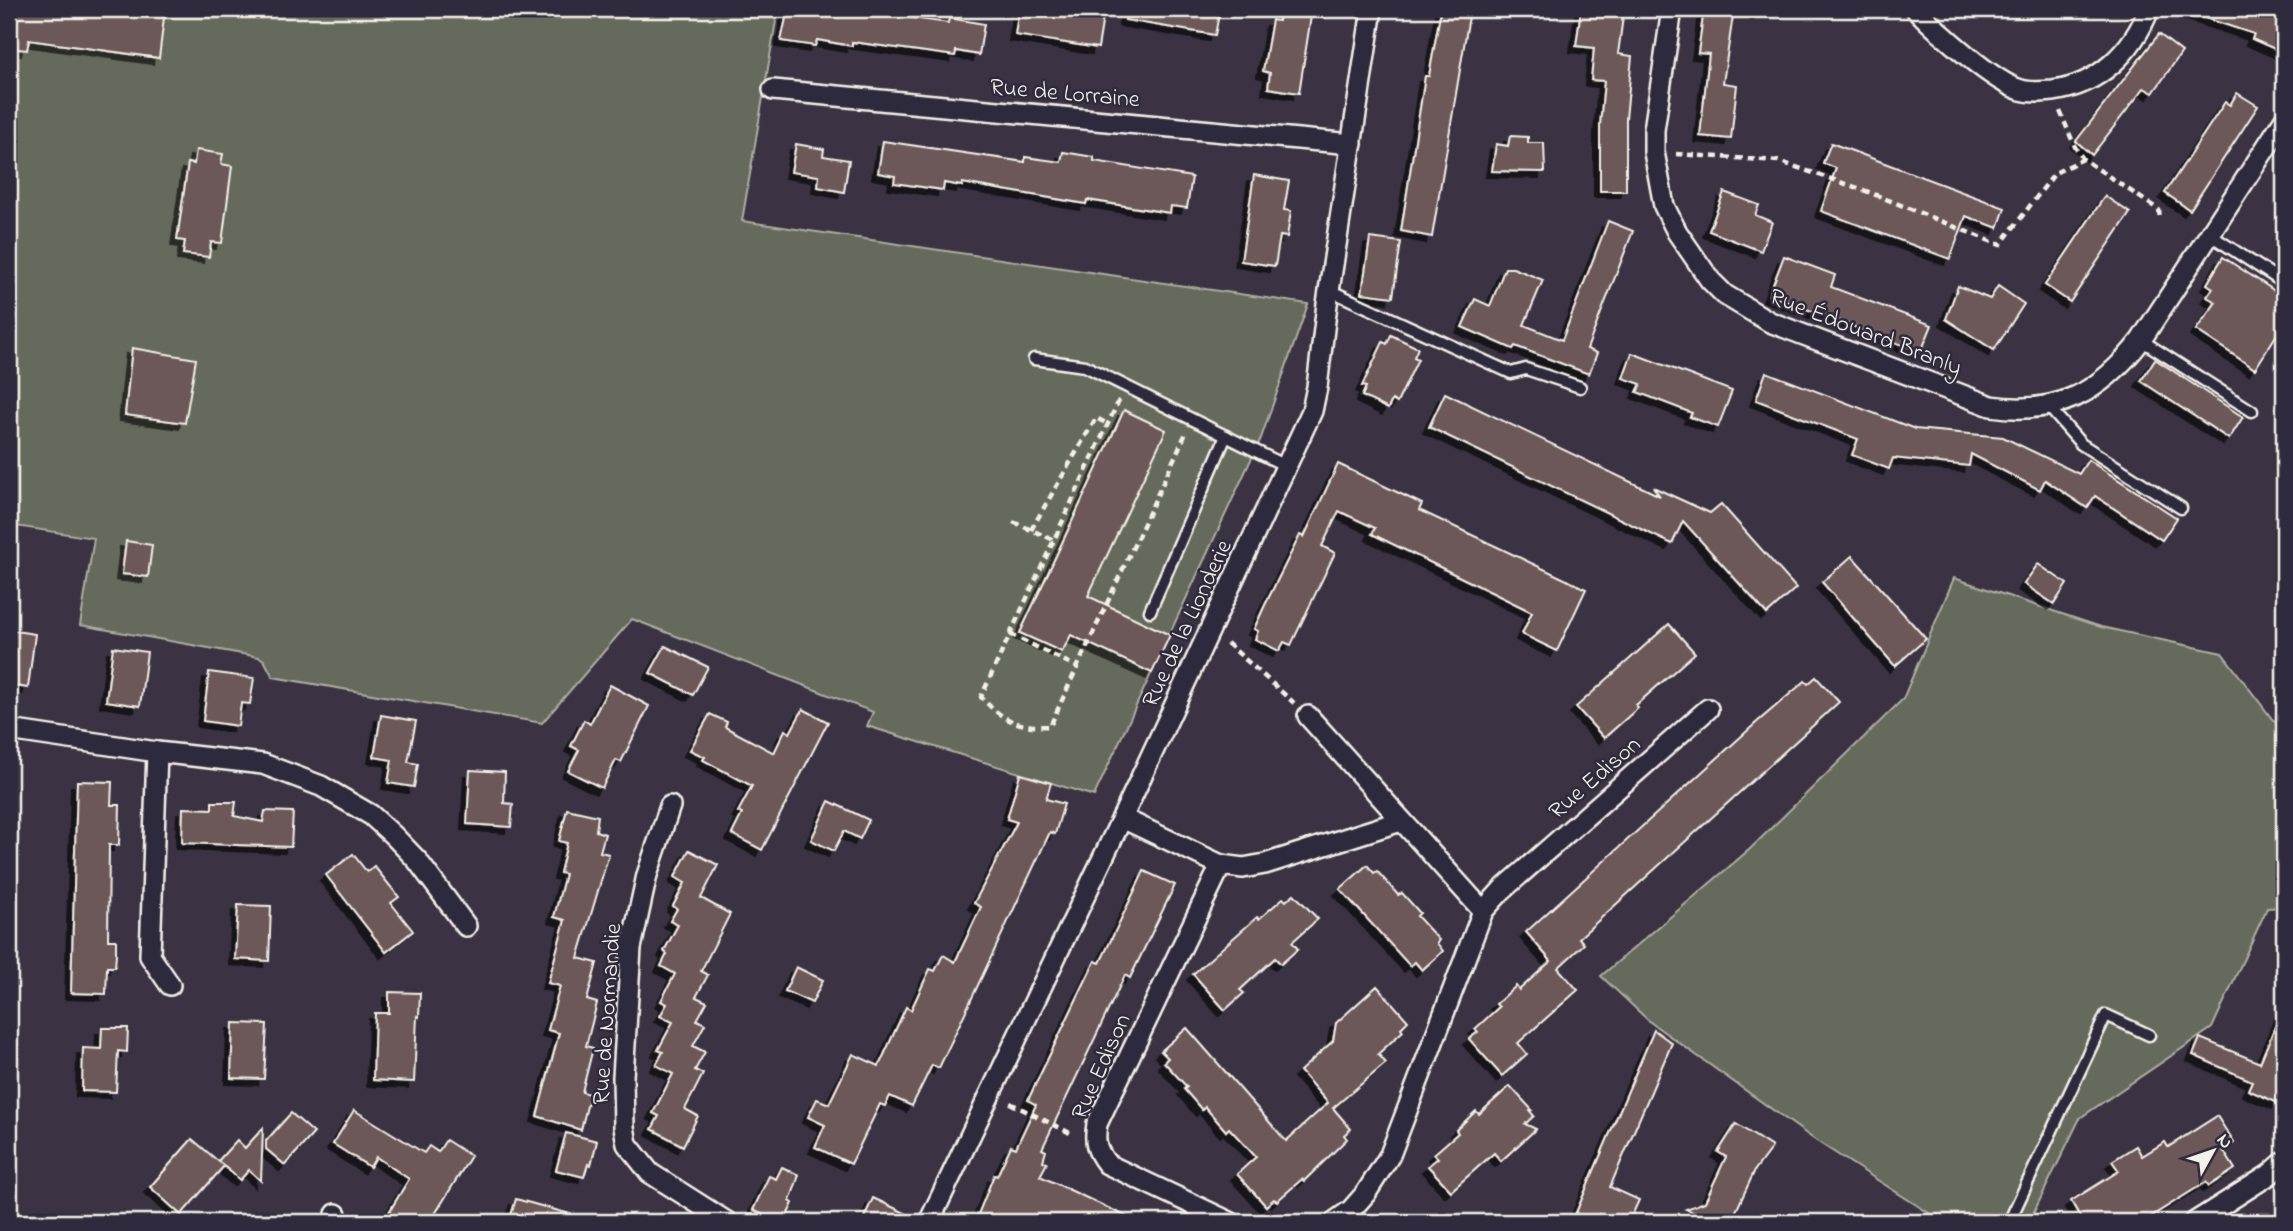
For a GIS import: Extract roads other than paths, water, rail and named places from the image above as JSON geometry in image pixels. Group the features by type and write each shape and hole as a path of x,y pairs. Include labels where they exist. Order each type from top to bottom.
{"street":[{"name":"Rue de la Lionderie","path":"929,1222 1312,411 1372,9"},
{"name":"Rue Édouard Branly","path":"1672,9 1654,130 1654,152 1664,206 1676,232 1710,280 1749,311 1770,322 1992,406 2029,409 2080,396 2128,358 2282,129"},
{"path":"1916,9 1992,76 2022,91 2052,91 2076,86 2103,72 2131,44 2150,9"},
{"name":"Rue de Lorraine","path":"773,90 1352,144"},
{"name":"Rue Edison","path":"1334,1222 1351,1210 1366,1193 1390,1154 1483,911 1502,890 1708,709"},
{"path":"1309,717 1483,911"},
{"path":"9,730 157,752 263,764 321,786 371,815 394,836 417,860 467,926"},
{"path":"157,752 150,956 170,985"},
{"name":"Rue de Normandie","path":"670,806 647,874 631,948 623,1077 624,1127 627,1144 650,1173 727,1222"},
{"path":"1122,817 1221,865 1243,867 1265,864 1401,821"},
{"name":"Rue Edison","path":"1221,865 1097,1124 1096,1146 1107,1164 1230,1222"},
{"path":"2195,1222 2269,1175 2284,1162"}],"lane":[{"path":"2209,234 2284,283"},
{"path":"1329,290 1511,373 1526,369 1580,387"},
{"path":"2141,340 2252,411"},
{"path":"1034,359 1085,366 1286,466"},
{"path":"2048,406 2081,444 2181,508"},
{"path":"1150,611 1226,436"},
{"path":"2009,1222 2106,1016 2149,1035"}]}
